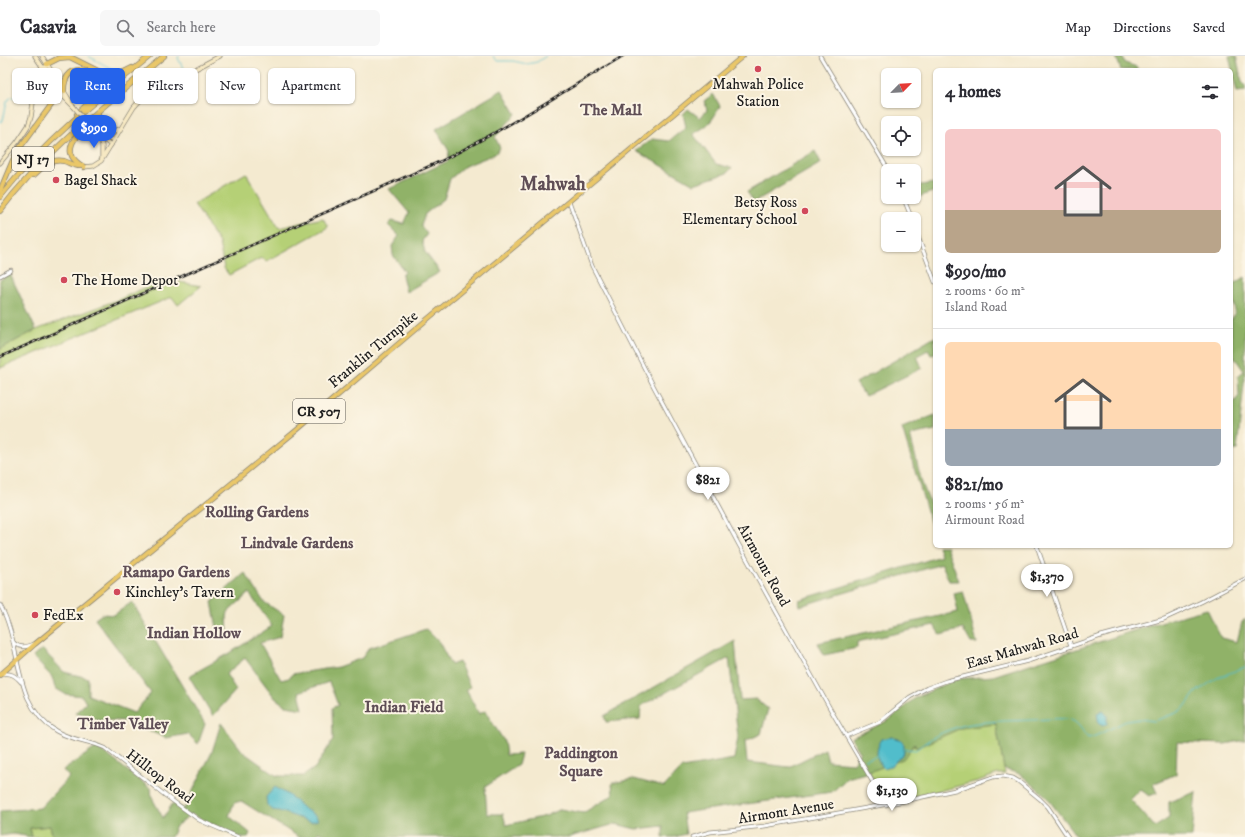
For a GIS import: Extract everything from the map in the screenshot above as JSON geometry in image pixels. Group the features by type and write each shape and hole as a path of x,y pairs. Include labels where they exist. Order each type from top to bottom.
{"highway":[{"name":"NJ 17","path":"0,197 36,155 69,124 150,56"},
{"name":"NJ 17","path":"125,88 164,56"},
{"path":"47,64 59,58 70,57 104,75 112,77 141,64"},
{"path":"62,92 66,77 75,70 89,72 94,77 96,82 96,90 93,98 69,124"},
{"path":"0,191 16,153 53,104"},
{"name":"NJ 17","path":"0,211 30,175 65,139 106,104"},
{"path":"84,167 75,161 72,156 71,149 73,141 81,130 94,119 108,104"},
{"path":"30,175 34,175 45,164 56,161 64,161 84,167"}],"main road":[{"path":"35,56 42,68"},
{"path":"42,56 49,68"},
{"path":"84,167 93,166 102,159 136,104 147,93 220,56"},
{"name":"Franklin Turnpike","path":"0,674 206,505 743,56"},
{"path":"44,68 47,64"},
{"path":"62,92 92,129 111,145"},
{"path":"32,104 32,109"},
{"path":"0,163 26,131 31,119 33,104"},
{"path":"99,135 109,133 120,128"},
{"path":"99,135 113,140"},
{"path":"99,135 102,148 102,159"}],"street":[{"path":"820,56 885,164"},
{"name":"Airmount Road","path":"569,201 592,266 628,337 739,545 886,805"},
{"path":"921,245 933,277"},
{"path":"0,276 11,270"},
{"path":"1038,548 1071,646"},
{"name":"East Mahwah Road","path":"846,736 880,722 914,695 926,688 946,681 1028,661 1101,636 1164,619 1188,609 1245,579"},
{"name":"Hilltop Road","path":"0,605 7,620 22,684 29,700 44,722 60,733 105,748 160,792 199,820 238,837"},
{"path":"12,640 16,645 22,647 36,644"},
{"path":"0,674 9,673 15,675 22,684"},
{"name":"Airmont Avenue","path":"692,837 710,832 765,826 886,805 954,790 992,777 1008,776 1018,781 1040,798 1048,807 1068,837"}],"green space":[{"path":"1116,56 1122,56 1125,63 1137,67 1137,68 1120,68"},
{"path":"1229,56 1236,56 1242,82 1245,86 1245,91 1237,92 1233,68 1232,68"},
{"path":"502,90 516,114 495,137 500,148 495,154 465,166 450,179 444,199 425,214 421,226 427,234 422,241 425,252 440,272 406,292 402,275 405,272 393,255 392,246 399,236 388,225 392,221 404,224 409,213 389,189 448,161 449,151 436,129"},
{"path":"713,94 720,106 709,123 693,134 716,164 732,168 727,173 694,184 636,151 652,139 669,141 686,127 683,114 688,109 700,118 707,110 704,101"},
{"path":"815,151 821,163 754,202 747,192"},
{"path":"246,173 279,228 323,218 328,227 267,261 261,258 229,275 224,268 219,243 194,204"},
{"path":"933,183 933,192 921,196 921,185"},
{"path":"10,274 36,330 0,349 0,280"},
{"path":"1245,277 1245,374 1237,450 1233,451 1233,404 1239,396 1238,376 1244,371 1235,358 1233,359 1233,316 1235,314 1233,303 1233,282 1236,283"},
{"path":"164,279 201,286 178,305 172,297 0,368 0,349 36,330 120,299"},
{"path":"933,338 933,354 931,355 928,350 917,356 922,368 865,396 856,383"},
{"path":"933,416 933,430 910,435 922,483 933,512 933,530 902,428"},
{"path":"939,548 947,548 959,581 949,581 942,564 800,606 799,600 941,556"},
{"path":"245,573 264,602 284,615 280,637 260,643 281,680 289,678 292,674 338,667 362,658 369,648 426,629 439,642 451,665 459,662 470,687 466,690 479,714 485,711 504,741 506,755 521,754 518,765 485,787 487,814 503,814 506,825 546,816 560,809 583,813 613,795 612,783 634,779 664,787 682,768 734,759 738,737 729,658 641,706 640,719 606,722 604,716 735,641 740,700 756,699 768,709 761,734 745,741 747,762 789,767 825,749 828,761 853,763 860,752 851,738 889,720 915,698 957,679 993,676 1167,620 1207,609 1221,638 1237,642 1242,622 1245,619 1245,740 1225,744 1177,742 1176,774 1153,784 1157,793 1149,796 1140,789 1130,799 1155,827 1169,818 1169,802 1196,792 1192,837 1077,837 1045,795 1020,774 1004,769 996,724 961,728 916,748 915,743 903,759 869,772 847,778 832,792 683,813 686,834 674,837 663,837 663,826 636,829 615,824 569,837 333,837 318,832 316,837 299,837 241,801 234,803 229,816 250,833 248,837 239,837 191,814 176,826 171,837 53,837 50,826 30,828 32,837 13,834 0,836 0,811 40,808 69,777 63,770 97,747 151,789 152,798 163,818 173,803 184,809 212,752 221,723 243,752 277,776 303,776 315,768 333,740 332,708 338,705 329,682 299,692 303,709 286,706 275,698 245,658 226,674 236,690 213,716 189,676 230,653 272,626 249,593 228,612 228,632 219,638 212,602"},
{"path":"963,591 977,643 971,643 963,629 940,635 934,625 857,642 857,648 824,655 818,643 958,612 954,593"},
{"path":"132,602 205,724 198,744 188,734 166,738 126,721 97,720 75,713 86,703 82,696 65,694 55,688 52,677 33,657 42,649 64,672 88,678 88,695 134,713 151,693 95,619 102,614 114,615"},
{"path":"996,724 1005,774 998,774 978,781 888,804 869,772 890,728 933,739 965,726"},
{"path":"50,826 53,837 32,837 30,828"}],"water":[{"path":"1103,711 1107,715 1107,724 1103,726 1099,724 1097,714"},
{"path":"892,737 901,740 904,745 904,753 891,766 884,768 877,758 878,746 882,739"},
{"path":"275,787 290,796 303,808 316,816 318,820 311,822 272,810 267,805 266,797"}],"waterway":[{"path":"88,56 110,68"},
{"path":"179,56 178,58 183,68"},
{"path":"493,56 497,61 513,61 527,64 537,62 546,56"},
{"path":"0,122 3,120 7,102 12,97"},
{"path":"904,749 916,750 929,740 956,727 999,721 1067,719 1076,723 1088,738 1126,721 1140,719 1154,721 1176,713 1184,708 1196,692 1217,678 1245,667"},
{"path":"865,760 877,756"}],"railway":[{"path":"0,357 441,161 510,124 623,56"}],"place":[{"name":"Mahwah Police Station","path":"758,69"},
{"name":"Bagel Shack","path":"56,180"},
{"name":"Betsy Ross Elementary School","path":"805,211"},
{"name":"The Home Depot","path":"64,280"},
{"name":"Kinchley's Tavern","path":"117,592"},
{"name":"FedEx","path":"35,615"}],"district":[{"name":"The Mall","path":"611,109"},
{"name":"Mahwah","path":"553,183"},
{"name":"Rolling Gardens","path":"257,511"},
{"name":"Lindvale Gardens","path":"297,542"},
{"name":"Ramapo Gardens","path":"176,571"},
{"name":"Indian Hollow","path":"194,632"},
{"name":"Indian Field","path":"404,706"},
{"name":"Timber Valley","path":"123,723"},
{"name":"Paddington Square","path":"581,761"}]}
